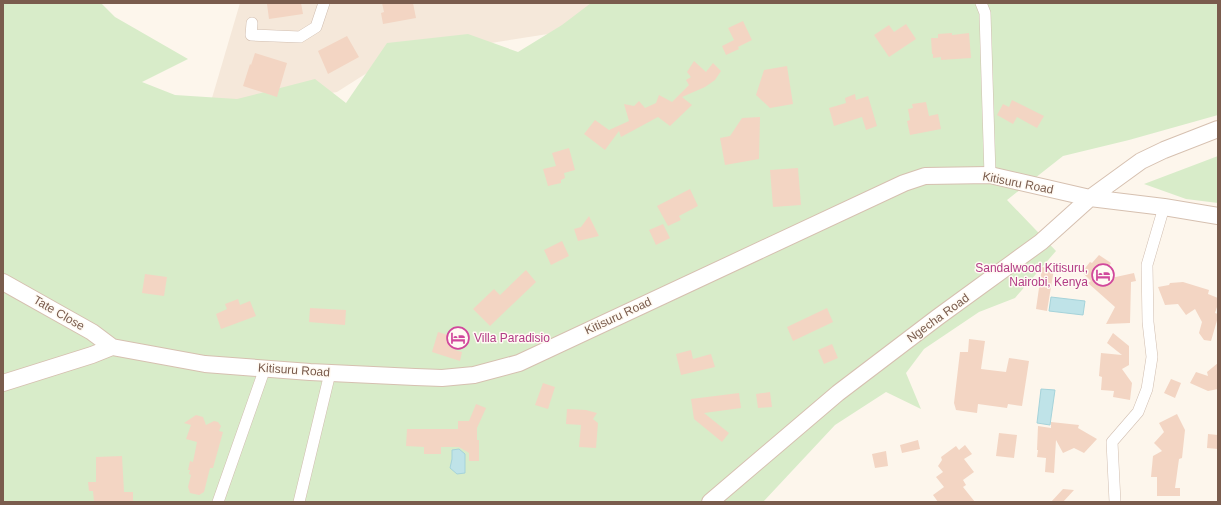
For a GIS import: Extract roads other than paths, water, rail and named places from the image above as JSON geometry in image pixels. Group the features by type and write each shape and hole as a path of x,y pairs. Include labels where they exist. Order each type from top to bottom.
{"street":[{"path":"252,23 252,35 300,37 316,27 324,3"},
{"path":"981,3 985,13 990,175"},
{"name":"Ngecha Road","path":"710,502 838,393 938,317 1041,242 1090,198 1141,161 1164,150 1218,130"},
{"name":"Kitisuru Road","path":"112,347 205,364 330,373 415,377 458,377 474,375 519,363 904,182 925,176 990,175 1090,198 1164,207 1218,216"},
{"path":"1114,502 1112,442 1138,412 1147,389 1152,356 1148,322 1148,265 1164,207"},
{"name":"Tate Close","path":"3,282 92,332 112,347"},
{"path":"3,383 92,355 112,347"},
{"path":"218,502 265,368"},
{"path":"299,502 330,373"}],"water":[{"path":"1051,297 1085,301 1083,315 1049,311"},
{"path":"1041,389 1055,390 1050,425 1037,423"},
{"path":"459,449 465,454 465,473 457,474 450,468 452,450"}],"place":[{"name":"Sandalwood Kitisuru, Nairobi, Kenya","path":"1103,275"},
{"name":"Villa Paradisio","path":"458,338"}]}
